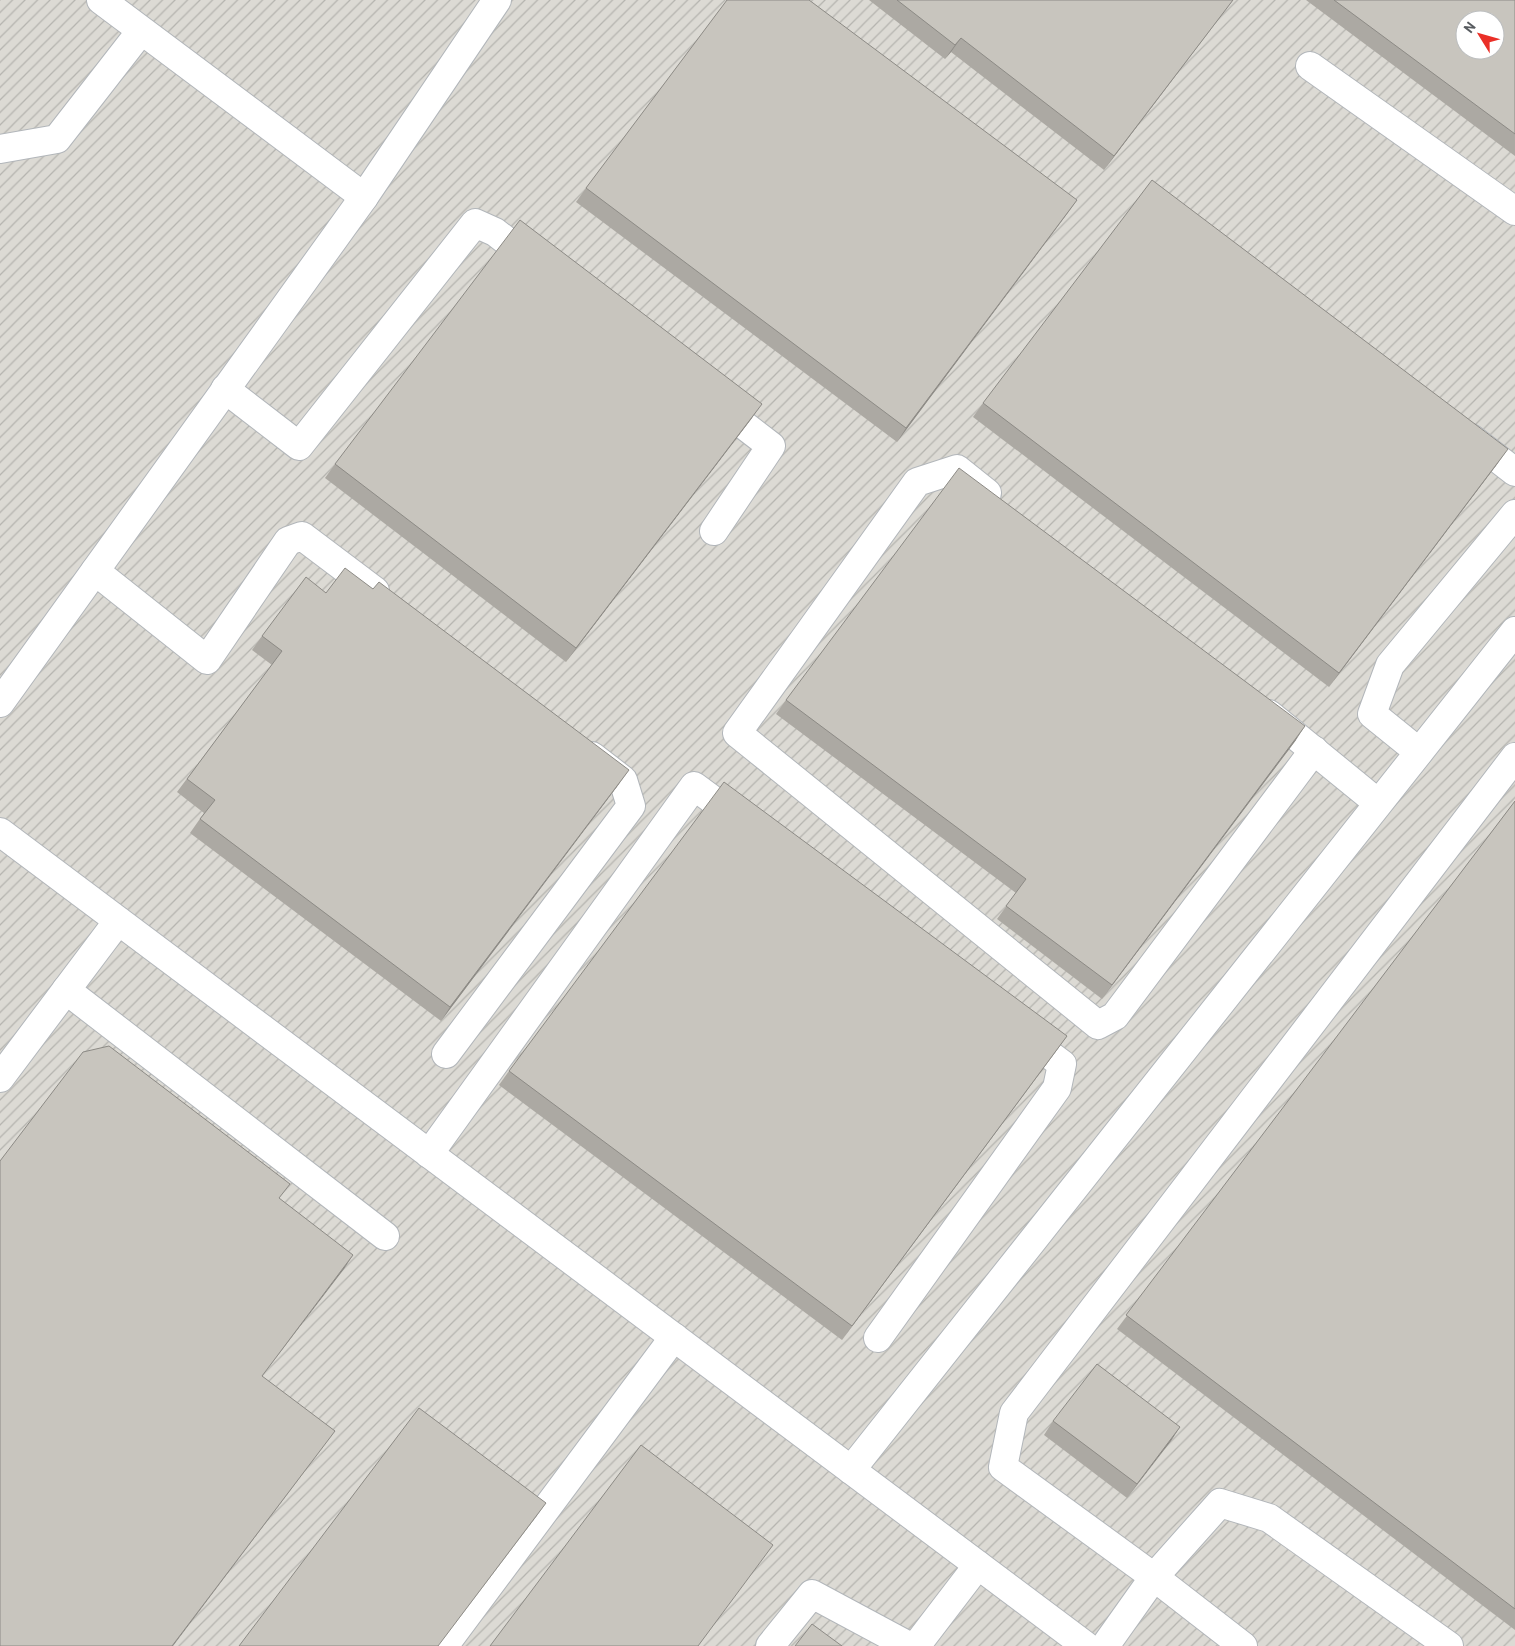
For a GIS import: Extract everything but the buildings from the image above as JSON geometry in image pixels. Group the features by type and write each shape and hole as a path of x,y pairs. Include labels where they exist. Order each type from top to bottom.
{"street":[{"path":"102,0 141,32 364,197"},
{"path":"0,703 364,197 496,0"},
{"path":"0,149 57,139 141,32"},
{"path":"1310,66 1515,211"},
{"path":"225,389 299,446 475,223 495,232 558,281"},
{"path":"692,385 772,446 714,531"},
{"path":"1453,424 1515,472"},
{"path":"1004,506 957,470 916,482 737,733 1098,1025 1115,1016 1314,750"},
{"path":"1420,752 1372,714 1390,665 1515,514"},
{"path":"95,571 207,660 288,541 302,536 396,608"},
{"path":"851,1470 1515,631"},
{"path":"1252,701 1378,803"},
{"path":"446,1054 630,806 624,780 569,738"},
{"path":"1243,1646 1154,1577 1003,1467 1014,1414 1515,757"},
{"path":"429,1154 694,786 756,833"},
{"path":"0,832 1086,1646"},
{"path":"0,1078 118,921"},
{"path":"66,990 385,1236"},
{"path":"878,1338 1057,1088 1062,1064 1007,1022"},
{"path":"444,1646 674,1337"},
{"path":"1105,1646 1154,1577 1220,1503 1269,1518 1449,1646"},
{"path":"916,1646 978,1565"},
{"path":"770,1646 812,1594 909,1646"}],"shaded area":[{"path":"0,0 1515,0 1515,1646 0,1646"}]}
